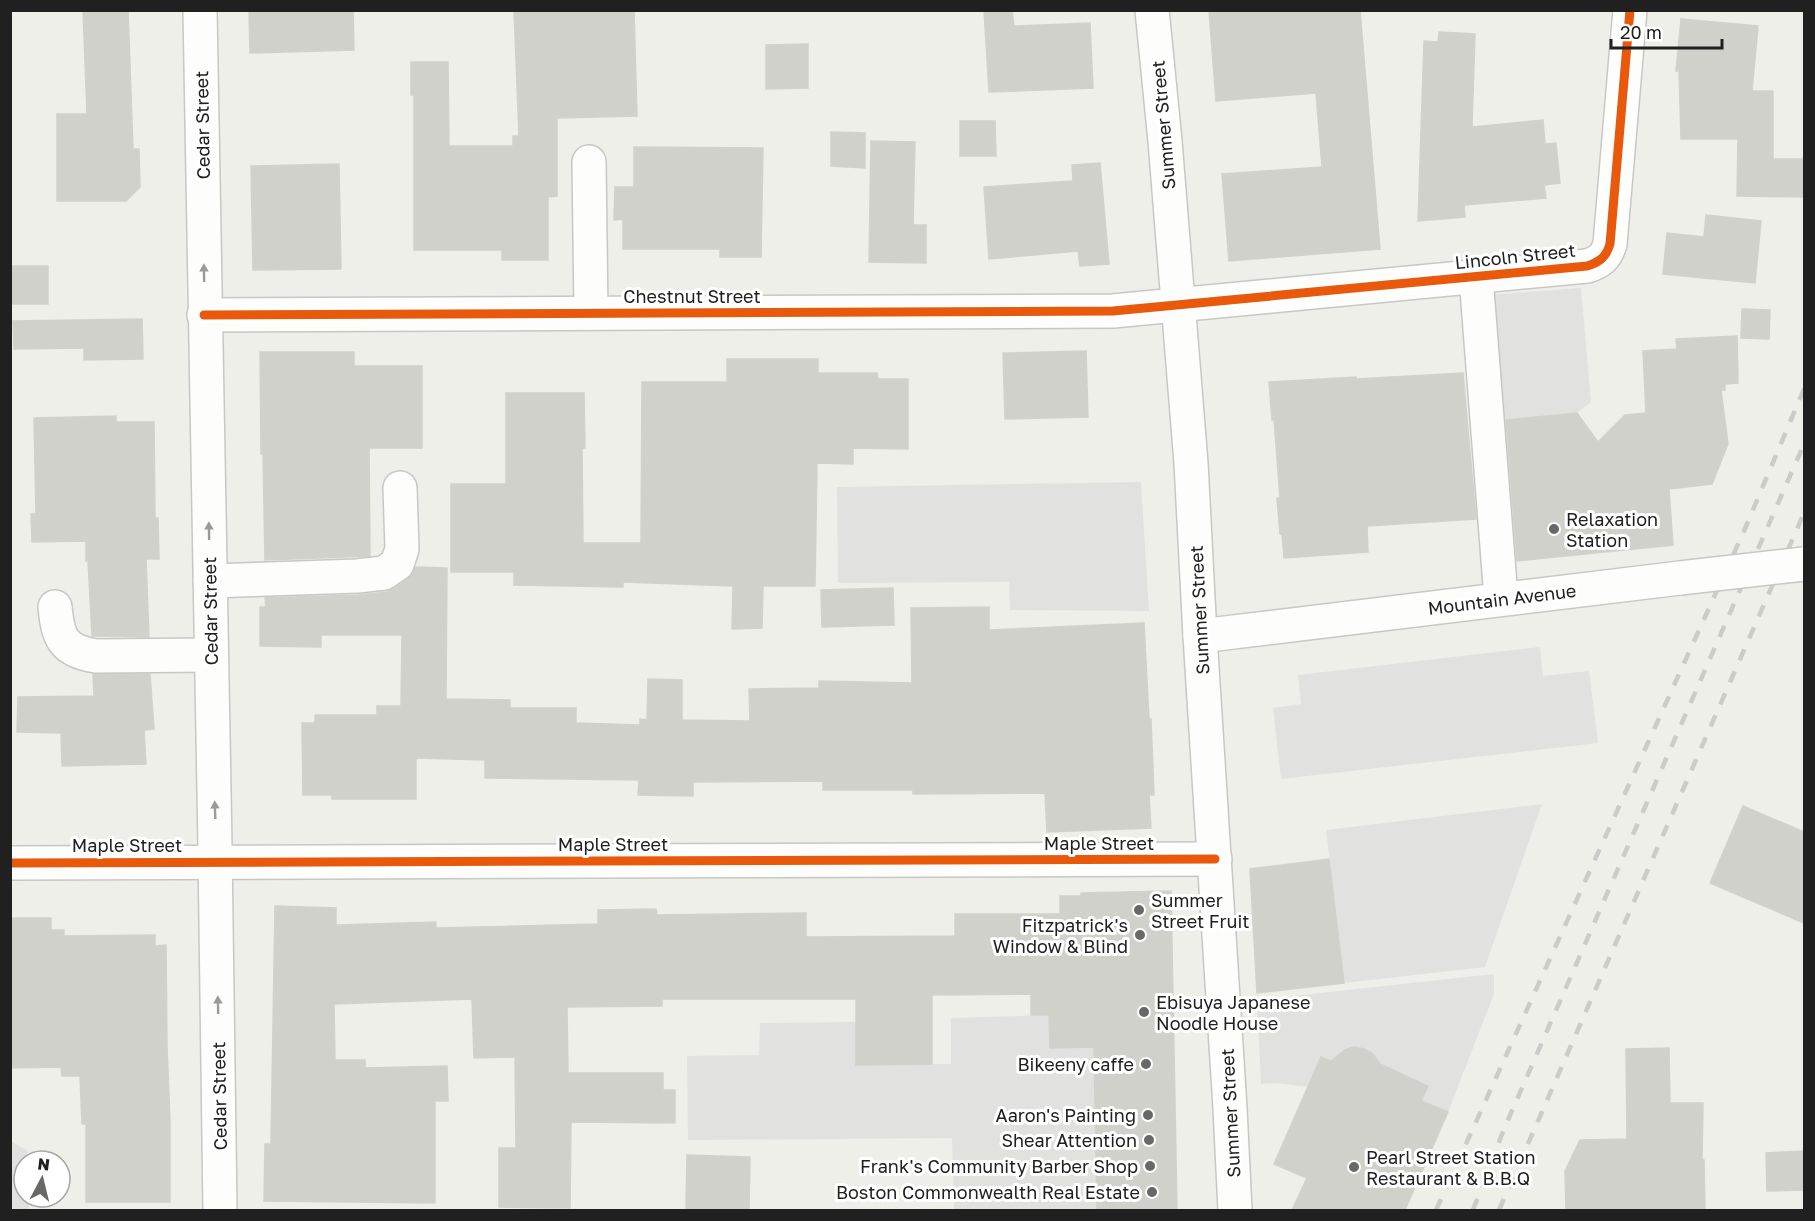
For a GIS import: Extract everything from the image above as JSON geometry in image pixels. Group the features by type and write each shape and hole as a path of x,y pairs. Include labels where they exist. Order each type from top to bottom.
{"street":[{"name":"Cedar Street","path":"200,10 210,655 216,861 220,1210"},
{"name":"Summer Street","path":"1152,10 1192,475 1235,1210"},
{"name":"Lincoln Street","path":"1179,304 1587,266 1601,260 1607,253 1611,241 1630,10"},
{"path":"590,162 591,313"},
{"path":"1476,277 1501,598"},
{"name":"Chestnut Street","path":"204,315 1113,310 1179,304"},
{"path":"210,581 384,573 397,564 402,549 400,488"},
{"name":"Mountain Avenue","path":"1200,636 1501,598 1804,564"},
{"path":"55,607 60,637 71,649 82,654 96,656 210,655"},
{"name":"Maple Street","path":"10,863 1215,859"}],"shaded area":[{"path":"1581,288 1591,402 1577,413 1499,420 1489,295"},
{"path":"1141,482 1149,611 1010,610 1009,582 838,583 837,487"},
{"path":"1540,647 1543,676 1589,671 1598,743 1281,779 1273,708 1301,704 1298,675"},
{"path":"1542,804 1485,967 1344,983 1326,830"},
{"path":"1494,974 1494,994 1448,1112 1421,1101 1428,1085 1379,1064 1372,1053 1354,1047 1337,1056 1334,1062 1321,1057 1307,1087 1276,1083 1261,1084 1257,1000"},
{"path":"1049,1015 1094,1047 1097,1210 954,1210 952,1138 688,1140 687,1056 759,1055 760,1023 856,1022 856,1065 951,1064 951,1018"},
{"path":"10,1141 25,1149 12,1149 12,1209 29,1210 11,1210"}],"building":[{"path":"83,10 128,10 133,149 139,149 140,187 126,201 57,201 57,114 87,114"},
{"path":"249,10 353,10 354,50 250,53"},
{"path":"514,10 634,10 637,116 557,118 557,196 548,197 548,260 502,260 502,250 414,250 414,95 411,95 411,62 448,62 449,146 513,146 513,136 519,136"},
{"path":"984,10 1012,10 1014,26 1090,23 1093,88 989,92"},
{"path":"1209,10 1360,10 1380,249 1229,261 1222,174 1322,167 1316,93 1216,101"},
{"path":"1681,19 1758,26 1752,91 1773,91 1773,159 1804,159 1804,197 1737,196 1738,139 1681,139 1679,71 1676,71"},
{"path":"1439,32 1475,34 1472,127 1543,120 1545,144 1556,143 1560,183 1544,185 1546,198 1464,205 1465,217 1418,221 1424,41 1438,42"},
{"path":"808,44 808,88 766,89 766,45"},
{"path":"960,121 995,121 996,156 960,156"},
{"path":"831,132 865,133 865,168 831,166"},
{"path":"871,141 915,142 913,225 926,225 926,263 869,262"},
{"path":"634,147 763,148 761,257 720,257 720,249 623,249 623,219 614,220 615,187 634,187"},
{"path":"1100,163 1109,264 1080,266 1078,251 989,259 984,187 1073,181 1072,165"},
{"path":"339,164 341,269 253,270 251,166"},
{"path":"1706,215 1761,221 1755,283 1663,274 1667,233 1704,237"},
{"path":"10,266 48,266 48,304 10,304"},
{"path":"1742,309 1770,310 1769,339 1741,338"},
{"path":"142,319 143,359 84,360 84,348 14,349 13,321"},
{"path":"1737,336 1738,383 1725,384 1725,390 1721,390 1728,444 1712,484 1669,489 1673,545 1517,561 1506,420 1577,413 1598,442 1625,415 1646,413 1643,351 1677,349 1676,339"},
{"path":"1086,351 1088,417 1005,419 1003,353"},
{"path":"260,352 354,352 354,366 422,366 422,448 369,448 370,556 265,560"},
{"path":"727,359 818,359 818,373 877,373 878,379 908,379 908,449 853,448 853,464 817,463 815,586 763,586 762,628 732,629 733,586 623,582 623,587 514,585 514,572 451,572 451,484 506,484 506,393 584,393 583,543 641,543 642,382 727,382"},
{"path":"1463,373 1476,519 1367,526 1368,552 1284,558 1282,534 1280,534 1277,498 1280,498 1269,382"},
{"path":"116,416 116,422 154,422 155,518 158,518 159,559 146,559 149,637 92,636 86,541 32,542 31,514 36,514 34,418"},
{"path":"416,567 447,568 446,699 510,700 510,708 576,708 576,723 640,725 640,719 647,720 648,679 682,680 682,720 750,721 749,689 819,688 819,681 912,683 911,608 989,607 989,630 1144,623 1154,795 1149,795 1151,828 1047,832 1045,793 913,794 913,790 823,790 823,781 693,782 693,796 638,795 639,780 485,778 485,760 416,758 416,799 332,799 332,795 303,795 302,723 315,723 315,715 377,715 377,706 401,706 402,635 321,635 321,647 260,646 260,607 266,607 265,598 387,592 408,579"},
{"path":"893,588 894,625 822,627 821,590"},
{"path":"93,674 150,674 154,729 144,730 146,764 62,766 61,733 17,732 18,697 94,696"},
{"path":"1743,806 1804,832 1804,923 1710,883"},
{"path":"1329,859 1344,983 1257,993 1250,869"},
{"path":"1171,891 1177,1210 1097,1210 1094,1047 1050,1048 1049,1015 1031,1015 1031,994 932,995 932,1064 856,1065 856,999 662,999 662,1006 567,1007 568,1073 663,1073 663,1090 675,1090 675,1123 571,1122 570,1208 499,1207 499,1148 516,1148 515,1057 474,1058 472,999 334,1004 335,1060 365,1060 365,1068 447,1066 448,1101 435,1101 435,1203 264,1201 265,1144 271,1144 275,906 336,908 336,925 436,922 436,928 598,924 598,910 656,909 657,915 806,913 806,937 955,936 955,914 1060,914 1060,896 1081,896 1081,893"},
{"path":"10,918 51,918 51,930 64,930 64,936 155,935 155,946 166,945 170,1202 86,1202 86,1124 82,1124 80,1076 62,1076 61,1067 10,1068"},
{"path":"1354,1047 1372,1053 1380,1064 1428,1086 1421,1101 1448,1112 1405,1210 1292,1210 1307,1178 1274,1164 1321,1057 1331,1061 1345,1050"},
{"path":"1669,1048 1670,1103 1703,1103 1702,1160 1704,1160 1705,1210 1566,1210 1565,1171 1580,1140 1627,1139 1626,1049"},
{"path":"1804,1151 1804,1190 1767,1191 1766,1153"},
{"path":"687,1155 750,1157 749,1210 686,1210"}],"railway":[{"path":"1436,1210 1744,531 1804,389"},
{"path":"1473,1210 1504,1129 1804,444"},
{"path":"1499,1210 1804,513"}],"cycle path":[{"path":"204,315 1113,311 1587,266 1602,258 1610,244 1630,10"},
{"path":"10,863 1215,859"}],"place":[{"name":"Relaxation Station","path":"1554,529"},
{"name":"Summer Street Fruit","path":"1139,910"},
{"name":"Fitzpatrick's Window & Blind","path":"1140,935"},
{"name":"Ebisuya Japanese Noodle House","path":"1144,1012"},
{"name":"Bikeeny caffe","path":"1146,1064"},
{"name":"Aaron's Painting","path":"1148,1115"},
{"name":"Shear Attention","path":"1149,1140"},
{"name":"Frank's Community Barber Shop","path":"1150,1166"},
{"name":"Pearl Street Station Restaurant & B.B.Q","path":"1354,1167"},
{"name":"Boston Commonwealth Real Estate","path":"1152,1192"}]}
